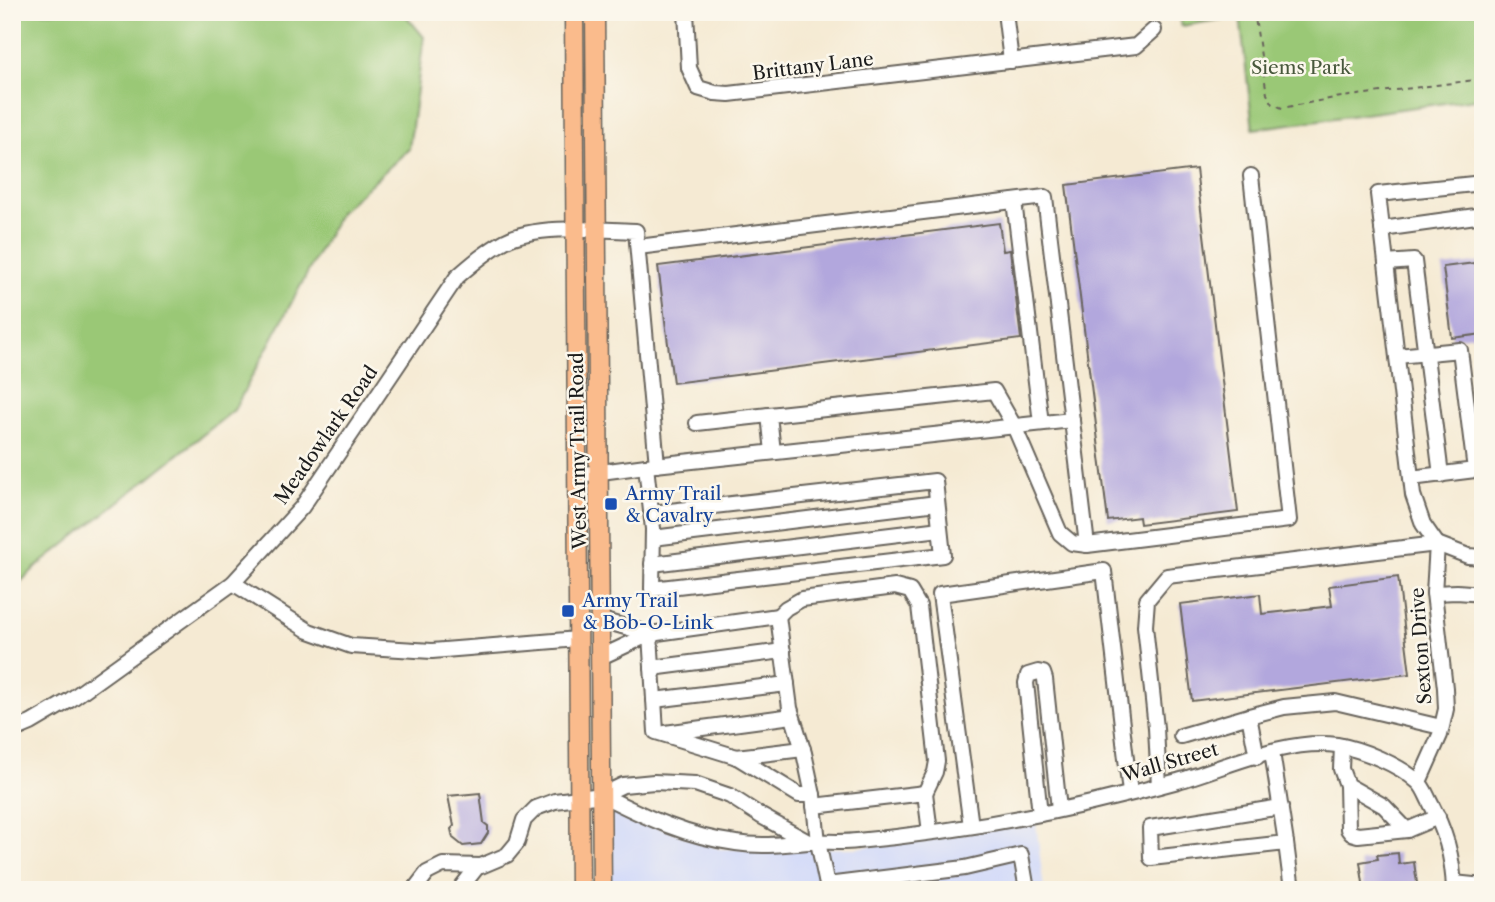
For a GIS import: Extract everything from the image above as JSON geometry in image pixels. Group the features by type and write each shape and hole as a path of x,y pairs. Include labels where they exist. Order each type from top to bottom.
{"main road":[{"name":"West Army Trail Road","path":"574,12 580,890"},
{"name":"West Army Trail Road","path":"595,12 602,890"}],"street":[{"name":"Brittany Lane","path":"686,12 689,68 698,88 715,93 764,92 1136,46 1154,30"},
{"path":"1005,12 1011,61"},
{"path":"697,423 994,391 1014,426 1060,533 1072,543 1087,545 1289,520 1251,176"},
{"path":"1437,544 1423,524 1413,495 1378,194 1483,183"},
{"path":"652,513 935,481 943,555 652,589 653,538 652,513 652,465 638,247 1045,197 1087,545"},
{"path":"1014,201 1041,423"},
{"path":"1382,229 1483,215"},
{"name":"Meadowlark Road","path":"12,731 70,700 233,583 302,507 457,277 480,257 507,239 531,232 636,232 638,247"},
{"path":"1386,263 1414,261 1441,475"},
{"path":"1397,356 1460,351 1475,470 1411,478"},
{"path":"769,415 773,452"},
{"path":"578,475 1072,420"},
{"path":"653,538 937,503"},
{"path":"652,564 940,528"},
{"path":"1159,786 1145,626 1147,600 1167,576 1437,544 1468,556 1483,557"},
{"name":"Sexton Drive","path":"1419,782 1441,727 1446,698 1434,593 1437,544"},
{"path":"971,826 940,594 1104,571 1130,793"},
{"path":"233,583 309,631 351,646 432,651 578,639"},
{"path":"601,657 650,634 778,616 802,599 895,587 911,591 919,606 937,761 925,793 930,832"},
{"path":"1434,593 1483,594"},
{"path":"778,616 792,716 803,749 814,800 813,842 827,887 965,868 1021,855 1027,890"},
{"path":"601,620 650,634"},
{"path":"650,634 656,732 659,734 736,757 799,795 814,800 925,793"},
{"path":"652,668 783,651"},
{"path":"1040,814 1026,683 1028,675 1033,672 1043,673 1059,809"},
{"path":"654,700 787,684"},
{"path":"1181,736 1284,707 1335,702 1441,727"},
{"path":"659,734 792,716"},
{"path":"1249,716 1257,757"},
{"path":"1030,724 1049,721"},
{"name":"Wall Street","path":"602,795 637,813 683,831 736,844 786,846 813,842 855,842 1040,814 1159,786 1272,752 1308,745 1342,746 1371,754 1419,782"},
{"path":"1342,746 1341,769 1347,785 1348,830 1351,833 1358,835 1407,830 1438,817"},
{"path":"736,757 803,749"},
{"path":"1272,752 1292,890"},
{"name":"Wall Street","path":"478,866 507,855 517,843 524,820 536,808 555,801 602,795 623,785 654,782 695,784 730,796 761,816 813,842"},
{"path":"1419,782 1438,817 1449,845 1454,887 1483,886"},
{"path":"1347,785 1384,806 1407,830"},
{"path":"1281,807 1150,828 1151,858 1286,843"},
{"path":"414,890 427,873 443,865 478,866"},
{"path":"459,890 478,866"}],"path":[{"path":"1254,12 1267,94 1273,104 1282,108 1334,98 1483,79"}],"shaded area":[{"path":"609,806 720,849 856,848 1036,823 1044,890 609,890"}],"green space":[{"path":"12,12 403,12 424,37 409,149 340,212 234,410 34,569 12,590"},
{"name":"Siems Park","path":"1188,12 1483,12 1483,98 1253,129 1240,16 1182,26 1179,17"}],"building":[{"path":"1196,169 1238,512 1140,524 1139,517 1108,521 1066,185"},
{"path":"999,223 1003,251 1010,250 1021,339 673,383 658,266"},
{"path":"1483,262 1483,334 1452,338 1443,267"},
{"path":"1398,577 1410,674 1192,701 1180,604 1260,594 1262,614 1332,606 1329,586"},
{"path":"480,793 488,833 481,844 463,846 453,838 451,829 454,826 448,796"},
{"path":"1398,853 1399,864 1414,862 1418,890 1364,890 1360,862 1378,859 1377,855"}],"place":[{"name":"Army Trail & Cavalry","path":"611,504"},
{"name":"Army Trail & Bob-O-Link","path":"568,611"}]}
